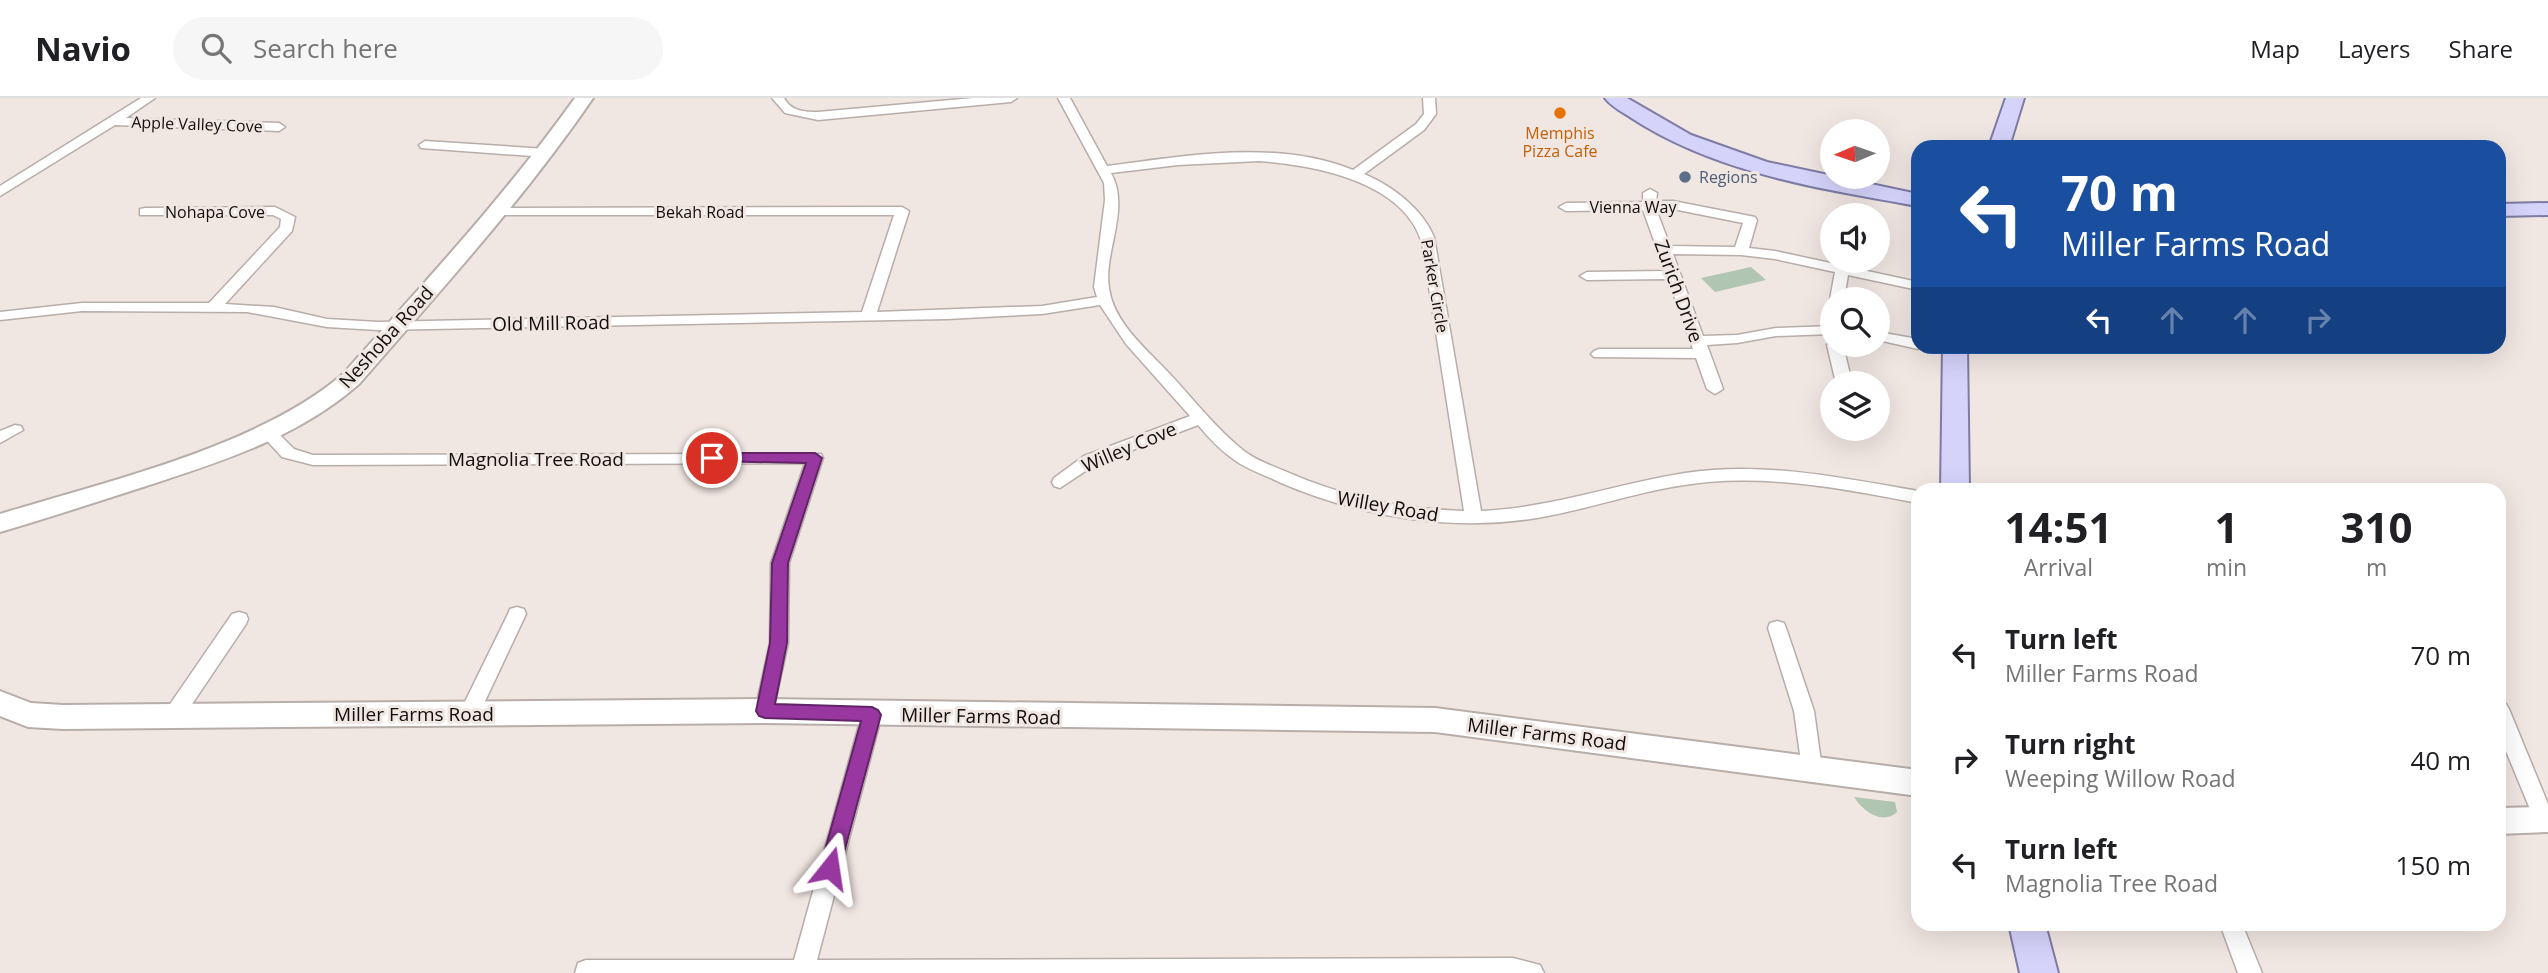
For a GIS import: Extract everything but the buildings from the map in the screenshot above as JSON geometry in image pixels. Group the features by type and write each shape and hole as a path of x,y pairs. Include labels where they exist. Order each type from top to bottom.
{"main road":[{"path":"1614,98 1650,122 1703,148 1754,167 1815,182 1911,199"},
{"path":"1637,98 1668,118 1741,149 1820,169"},
{"path":"2001,140 2015,98"},
{"path":"1890,183 1911,187"},
{"path":"2506,210 2548,209"},
{"path":"1947,354 1955,483"},
{"path":"2029,931 2039,973"}],"street":[{"path":"0,192 149,98"},
{"name":"Neshoba Road","path":"0,523 167,470 267,432 342,387 498,212 546,153 584,98"},
{"path":"778,98 781,107 798,115 818,116 1011,98"},
{"path":"1065,98 1110,183 1112,200 1102,274 1104,300"},
{"path":"1355,175 1420,127 1430,114 1429,98"},
{"name":"Apple Valley Cove","path":"114,121 279,127"},
{"path":"425,145 546,153"},
{"name":"Parker Circle","path":"1103,170 1216,156 1289,160 1355,175 1400,202 1417,219 1426,233 1473,517"},
{"name":"Vienna Way","path":"1566,207 1649,200 1750,220 1741,251"},
{"name":"Zurich Drive","path":"1649,200 1715,388"},
{"name":"Nohapa Cove","path":"145,212 275,211 288,216 288,228 213,308"},
{"name":"Bekah Road","path":"498,212 902,211 868,316"},
{"path":"1665,250 1741,251 1820,266"},
{"path":"1879,273 1911,284"},
{"path":"1587,276 1674,275"},
{"name":"Old Mill Road","path":"0,316 82,307 267,309 344,325 398,325 1004,313 1104,300"},
{"name":"Willey Road","path":"1104,300 1115,321 1200,418 1241,457 1325,494 1410,513 1473,517 1536,512 1682,478 1719,475 1790,477 1911,496"},
{"path":"1599,354 1700,347 1776,332 1820,332"},
{"path":"1890,338 1911,343"},
{"name":"Willey Cove","path":"1060,482 1090,460 1200,418"},
{"name":"Magnolia Tree Road","path":"267,432 288,453 313,460 815,458 780,563 779,643 765,711"},
{"path":"469,714 517,614"},
{"path":"173,716 239,619"},
{"path":"1777,628 1804,711 1812,769"},
{"name":"Miller Farms Road","path":"0,703 29,715 765,711 872,715 1435,720 1911,782"},
{"path":"802,972 872,715"},
{"path":"2506,726 2544,820 2506,821"},
{"path":"2234,931 2249,973"},
{"path":"586,971 1513,969 1532,973"}],"green space":[{"path":"1751,267 1766,280 1715,292 1701,278"},
{"path":"1854,797 1895,802 1897,812 1885,817 1873,815"}],"place":[{"name":"Memphis Pizza Cafe","path":"1560,113"},
{"name":"Regions","path":"1685,177"}],"route":[{"path":"712,458 815,458 780,563 779,643 765,711 872,715 830,868"}]}
